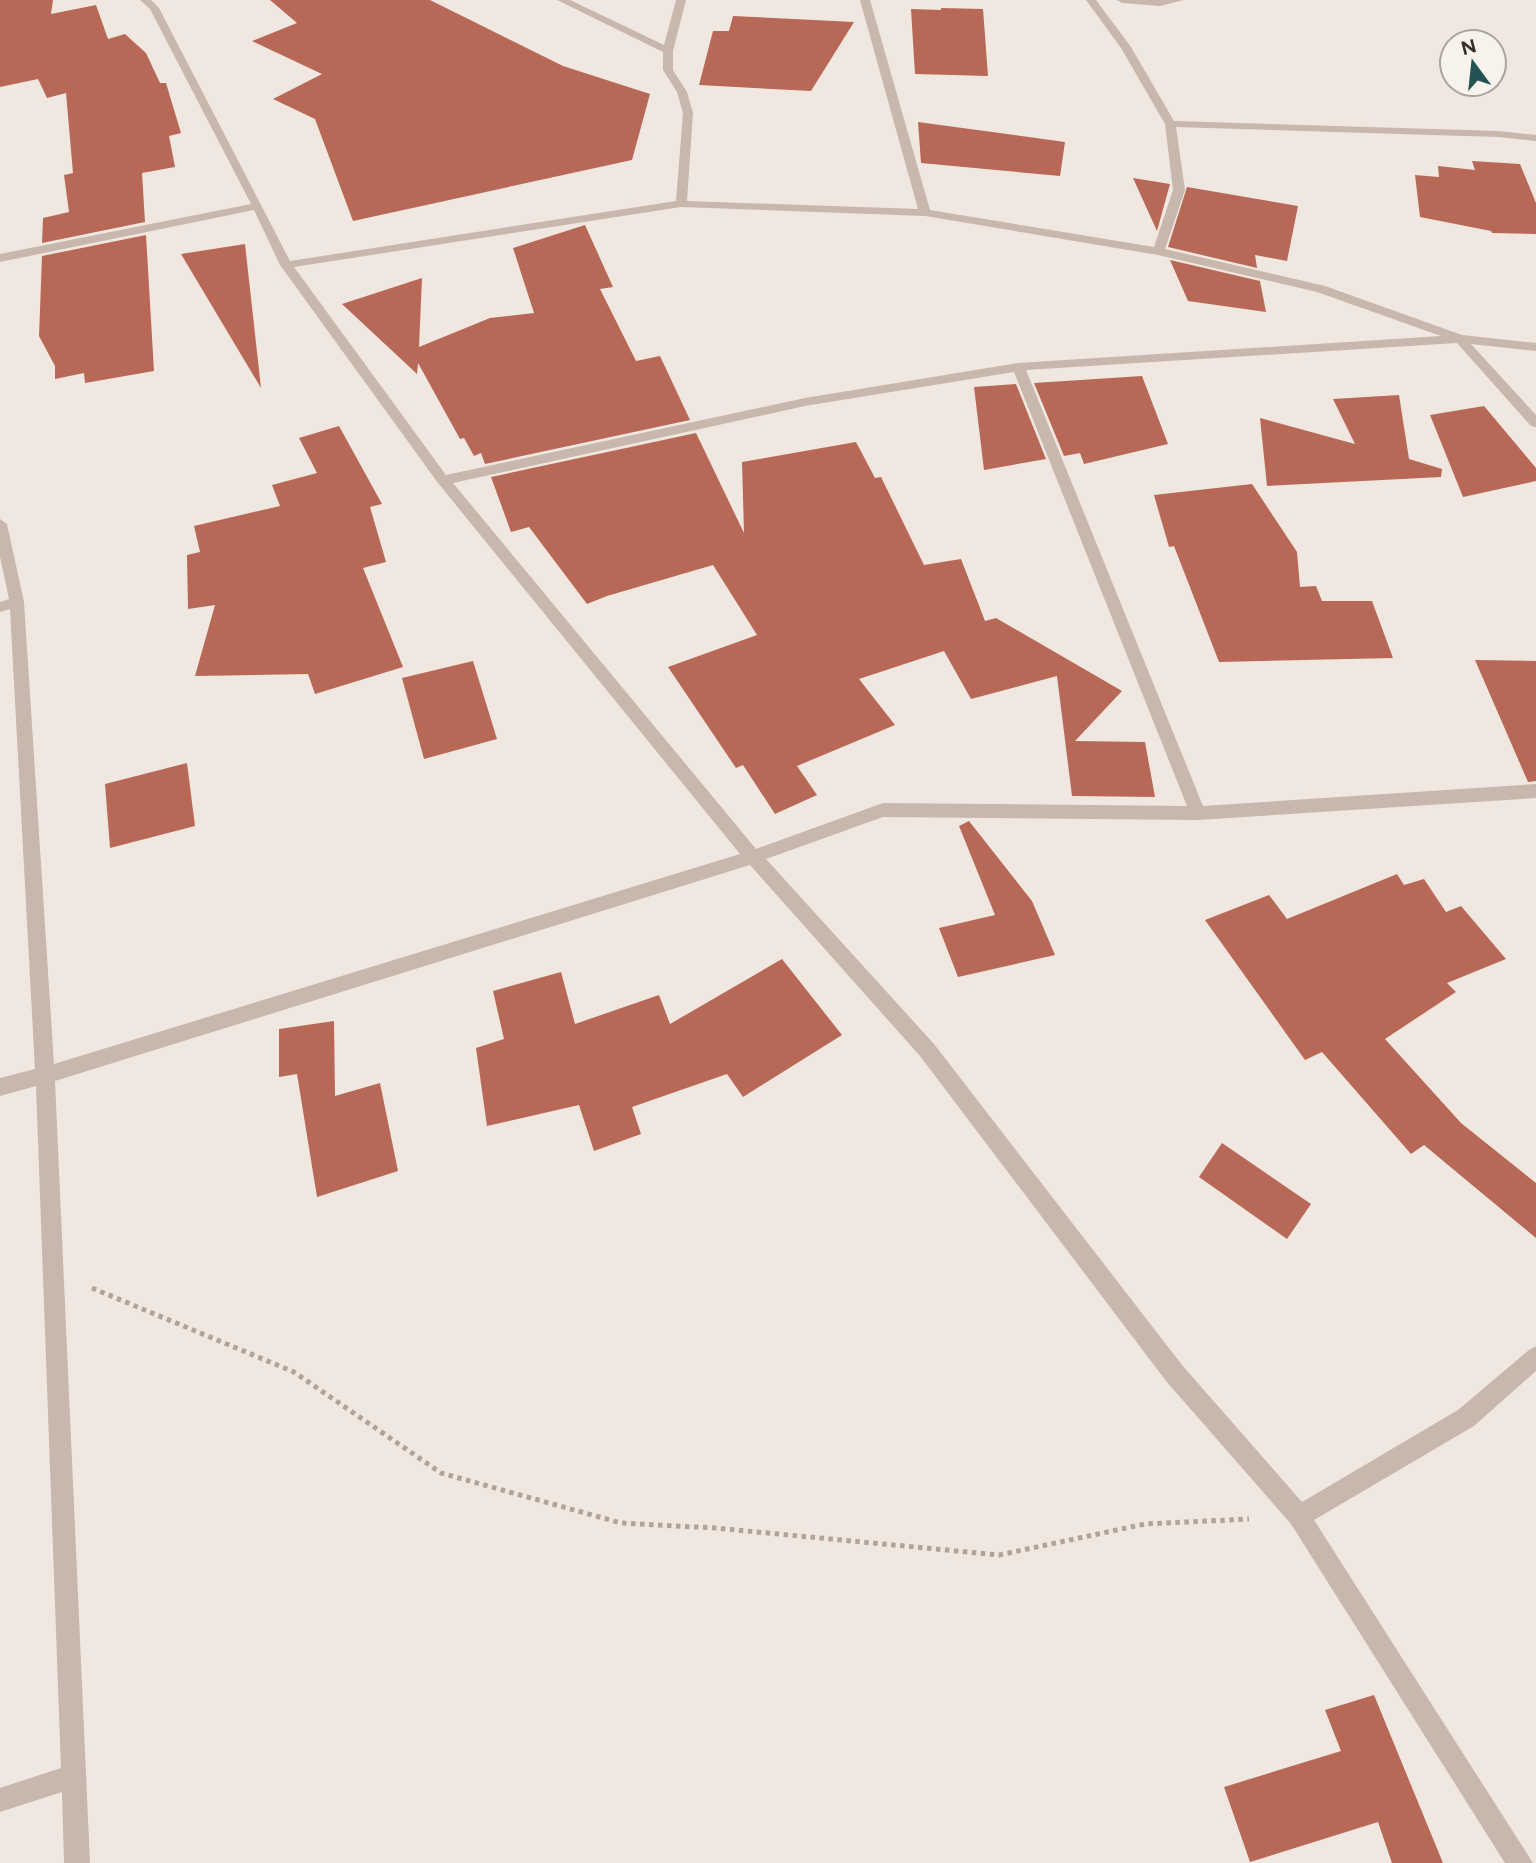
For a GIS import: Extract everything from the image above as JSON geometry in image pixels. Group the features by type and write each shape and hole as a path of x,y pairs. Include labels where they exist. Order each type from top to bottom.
{"street":[{"path":"145,0 154,8 286,265 443,480 753,857 927,1050 1174,1373 1299,1516 1520,1863"},
{"path":"562,0 668,51"},
{"path":"681,0 668,51 668,70 682,92 688,113 681,204"},
{"path":"865,0 925,213"},
{"path":"1091,0 1126,47 1170,124 1179,190 1158,251"},
{"path":"1122,0 1160,3 1179,0"},
{"path":"1170,124 1498,134 1536,138"},
{"path":"286,265 681,204 925,213 1158,251 1321,289 1460,339 1536,423"},
{"path":"0,258 258,206"},
{"path":"443,480 805,402 1018,368 1460,339 1536,347"},
{"path":"1018,368 1198,813"},
{"path":"0,524 9,605 45,1075 77,1863"},
{"path":"0,1087 753,857 883,810 1198,813 1536,791"},
{"path":"1299,1516 1466,1418 1536,1357"},
{"path":"0,1800 74,1776"}],"path":[{"path":"53,1271 294,1372 441,1473 621,1523 715,1528 999,1555 1145,1524 1299,1516"}],"building":[{"path":"0,0 53,0 51,14 96,5 108,39 125,34 146,53 160,83 166,83 181,133 169,136 175,167 142,173 145,222 42,243 43,218 69,212 64,175 73,173 66,93 47,98 38,79 0,87"},
{"path":"270,0 430,0 563,66 650,94 632,160 353,221 315,119 273,99 322,74 252,41 297,23"},
{"path":"911,9 983,9 988,76 915,74"},
{"path":"733,16 854,22 811,91 699,85 713,31 729,31"},
{"path":"918,122 1065,142 1060,176 921,163"},
{"path":"1472,161 1520,164 1536,203 1536,234 1492,233 1420,217 1415,175 1439,177 1438,166 1475,170"},
{"path":"1133,178 1170,184 1157,231"},
{"path":"1187,187 1298,206 1287,261 1255,255 1257,268 1168,247"},
{"path":"585,225 613,287 600,289 636,361 660,356 690,420 485,464 481,453 474,456 464,438 460,439 418,363 417,374 342,304 422,278 419,347 490,318 534,313 513,248"},
{"path":"146,235 154,371 85,383 84,373 55,379 55,366 39,336 42,256"},
{"path":"245,244 261,388 181,254"},
{"path":"1170,260 1260,281 1266,312 1188,301"},
{"path":"1142,376 1168,444 1084,464 1080,453 1064,456 1034,383"},
{"path":"1016,384 1046,459 984,470 974,387"},
{"path":"1399,395 1409,459 1442,469 1441,477 1267,486 1260,418 1355,444 1333,399"},
{"path":"1484,406 1536,468 1536,481 1463,497 1430,415"},
{"path":"339,426 382,504 370,507 386,562 363,568 403,667 315,694 308,674 195,676 215,605 188,609 187,555 200,552 194,526 280,506 272,485 317,473 299,438"},
{"path":"696,433 744,533 742,462 856,442 875,478 881,477 924,565 961,559 985,621 996,618 1122,691 1075,741 1145,742 1155,797 1072,796 1057,676 971,699 944,651 859,679 895,725 797,766 817,795 775,814 743,765 736,768 668,667 757,635 713,565 587,604 529,527 511,532 491,477"},
{"path":"1252,484 1297,552 1300,587 1316,586 1322,601 1372,601 1393,658 1219,662 1174,546 1169,547 1154,495"},
{"path":"1475,660 1536,661 1536,781 1528,782"},
{"path":"473,661 497,739 424,759 402,678"},
{"path":"187,763 195,826 110,848 105,784"},
{"path":"969,821 1032,901 1055,955 958,977 939,928 995,915 959,826"},
{"path":"1397,874 1404,885 1424,879 1446,912 1461,906 1506,959 1447,983 1456,992 1385,1039 1461,1123 1536,1183 1536,1238 1424,1145 1411,1154 1322,1052 1305,1060 1205,920 1269,895 1287,919"},
{"path":"782,959 842,1035 743,1097 727,1074 632,1107 641,1134 594,1151 579,1105 487,1126 476,1048 504,1039 493,991 561,972 575,1024 659,995 670,1024"},
{"path":"334,1021 335,1096 380,1083 398,1171 317,1197 297,1074 279,1077 279,1029"},
{"path":"1222,1143 1311,1204 1287,1239 1199,1177"},
{"path":"1374,1695 1443,1863 1392,1863 1378,1822 1250,1862 1224,1787 1341,1751 1325,1710"}]}
